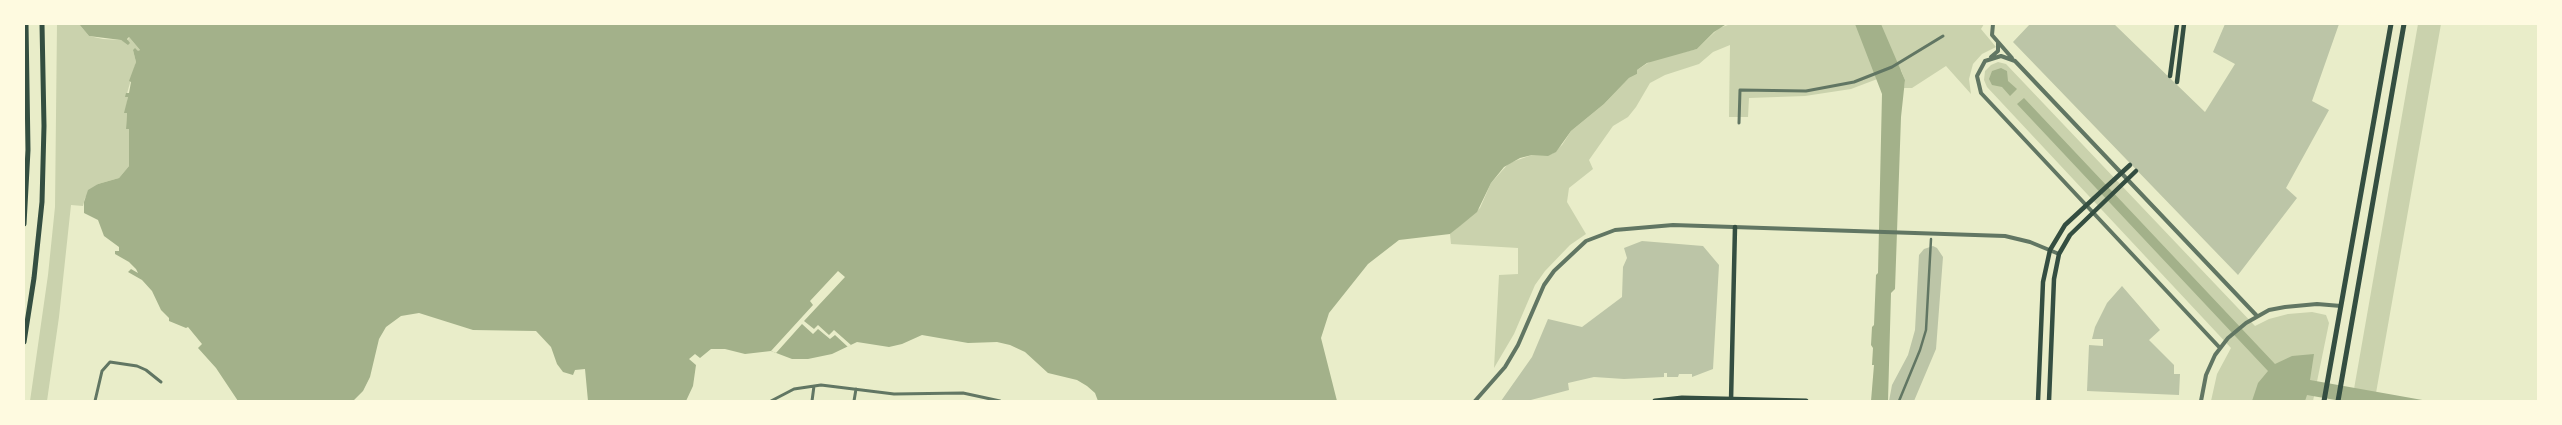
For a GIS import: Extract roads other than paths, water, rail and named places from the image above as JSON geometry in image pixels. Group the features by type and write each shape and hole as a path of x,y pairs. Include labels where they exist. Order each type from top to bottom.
{"main road":[{"path":"24,224 28,150 26,24"},
{"path":"24,342 35,270 42,194 44,126 42,24"},
{"path":"2170,76 2177,24"},
{"path":"2177,82 2184,24"},
{"path":"2325,400 2391,24"},
{"path":"2338,401 2404,24"},
{"path":"2038,401 2044,270 2050,250 2062,228 2130,165"},
{"path":"2049,401 2054,279 2059,254 2070,234 2136,172"},
{"path":"1731,401 1735,227"},
{"path":"1655,401 1676,398 1731,401 1806,401"}],"street":[{"path":"1993,24 1992,34 1998,43 2257,316"},
{"path":"1739,123 1740,90 1806,91 1854,82 1892,67 1917,54 1943,36"},
{"path":"1998,43 1998,51 1980,68 1977,76 1981,93 2220,348"},
{"path":"1989,59 2001,56 2015,61"},
{"path":"1476,401 1505,367 1518,346 1544,285 1569,254 1586,241 1627,227 1656,225 1735,227 2014,237 2059,254"},
{"path":"1899,401 1920,350 1926,330 1931,239"},
{"path":"2201,401 2206,375 2220,348 2228,338 2246,323 2257,316 2293,305 2341,306"},
{"path":"95,401 102,371 110,362 137,366 146,370 161,382"},
{"path":"812,401 814,386"},
{"path":"771,401 794,389 814,386 894,394 963,393 1000,401"},
{"path":"854,401 856,389"}]}
